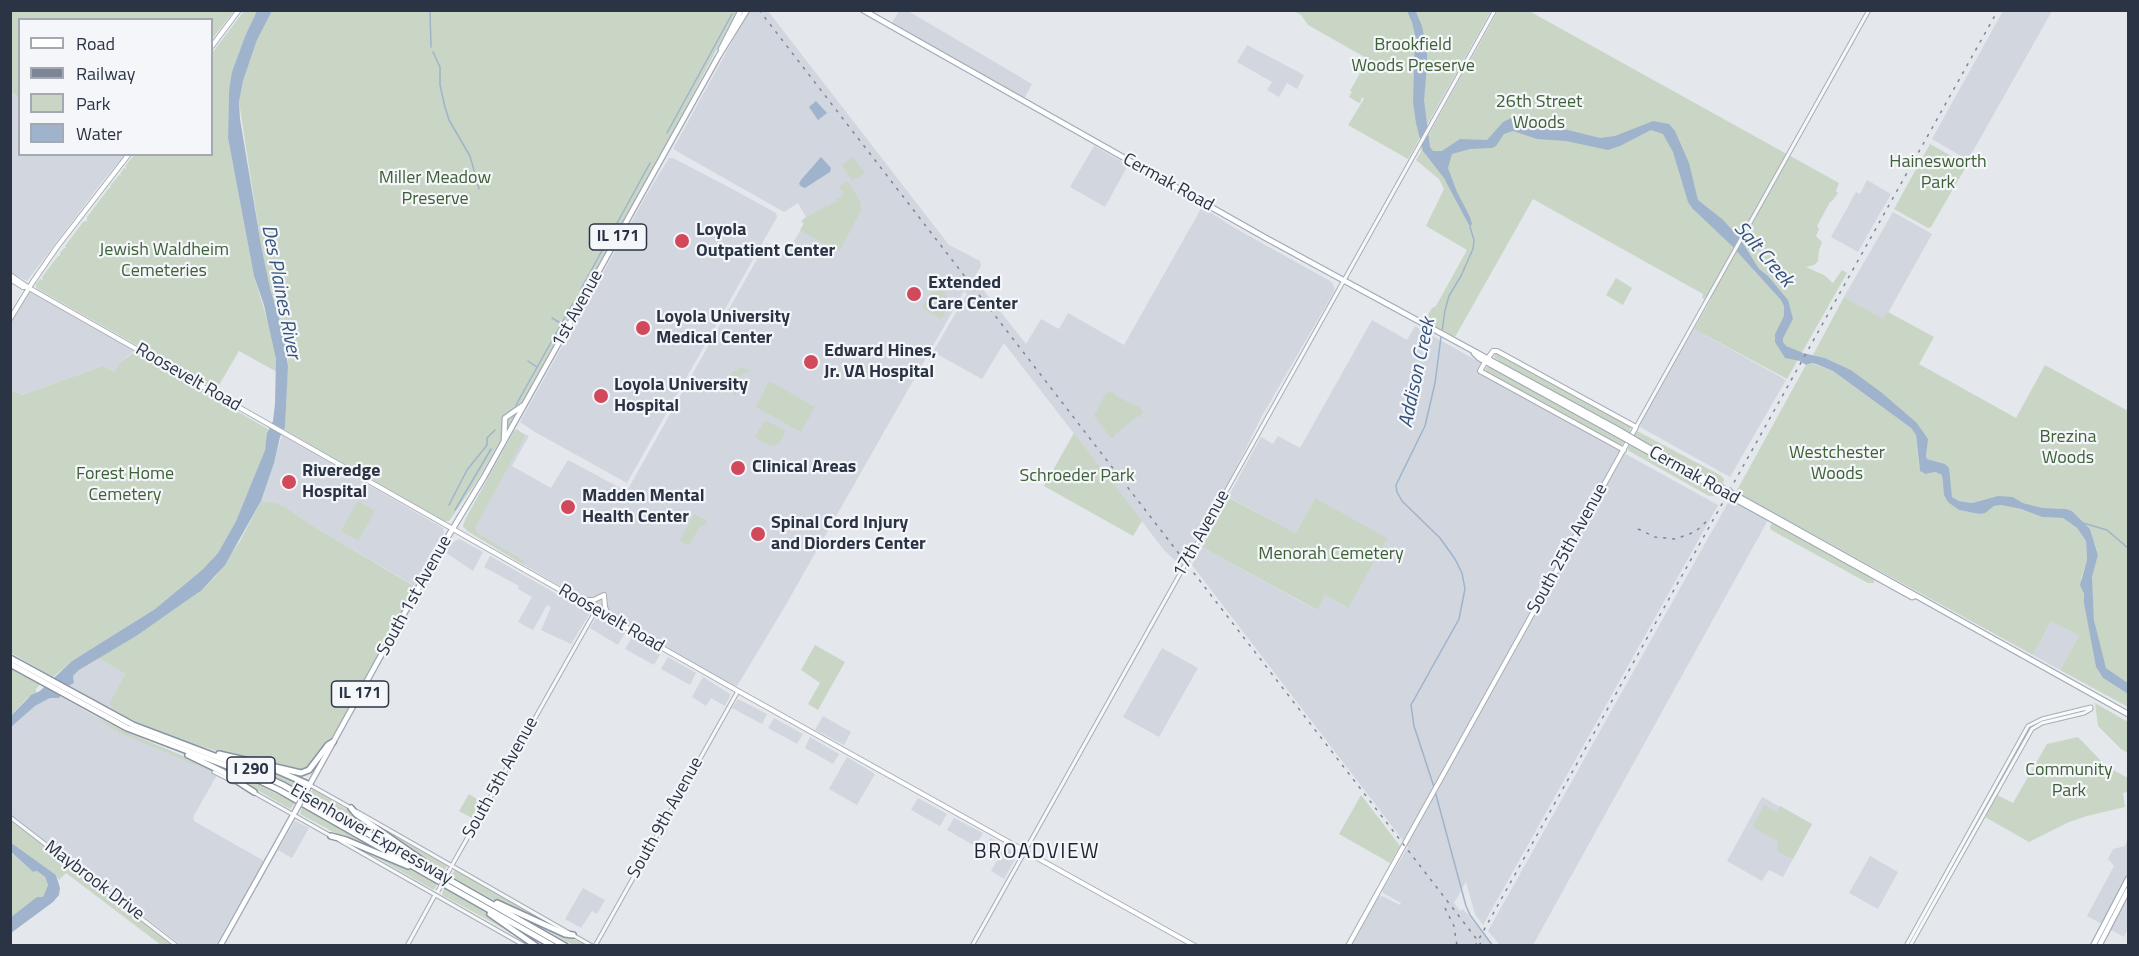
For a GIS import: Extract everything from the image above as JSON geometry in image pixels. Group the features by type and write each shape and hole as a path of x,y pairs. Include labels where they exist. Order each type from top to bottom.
{"highway":[{"name":"Eisenhower Expressway","path":"10,658 127,728 235,769 264,783 553,945"},
{"name":"Eisenhower Expressway","path":"10,664 44,680"},
{"name":"Eisenhower Expressway","path":"65,692 133,725 249,769 283,785 566,945"},
{"path":"210,754 220,754 298,773 306,772 333,742"},
{"path":"179,749 254,792"},
{"path":"266,766 309,786"},
{"path":"351,808 428,867"},
{"path":"331,836 415,867"},
{"path":"486,901 496,903 565,934 573,935"},
{"path":"480,904 489,913 536,945"}],"main road":[{"path":"213,45 239,10"},
{"name":"Cermak Road","path":"863,10 1474,353 1479,358 1616,431 1912,597 1915,596 2128,714"},
{"name":"1st Avenue","path":"453,529 504,443 743,12"},
{"path":"10,319 76,221 127,156"},
{"name":"Roosevelt Road","path":"10,274 29,288 610,619 1195,945"},
{"name":"Roosevelt Road","path":"10,279 29,288"},
{"path":"1624,450 1480,371 1493,351 1497,351 1636,427"},
{"path":"504,443 505,418 514,414 526,403"},
{"name":"South 25th Avenue","path":"1348,945 1636,427"},
{"name":"South 1st Avenue","path":"220,945 453,529"},
{"path":"577,600 594,600 604,596 605,607 610,619"},
{"path":"2093,945 2128,879"},
{"path":"2098,945 2128,890"}],"street":[{"name":"17th Avenue","path":"972,945 1495,10"},
{"name":"South 25th Avenue","path":"1636,427 1869,10"},
{"name":"South 5th Avenue","path":"407,945 596,610"},
{"name":"South 9th Avenue","path":"593,945 738,691"},
{"path":"1905,945 2028,726 2042,719 2091,708 2084,713 2042,723 2032,729 1911,945"},
{"path":"214,772 295,812 331,836 437,893 525,945"},
{"path":"309,786 593,945"},
{"name":"Maybrook Drive","path":"10,817 177,945"}],"shaded area":[{"path":"749,11 768,11 949,245 980,261 981,266 974,278 1026,344 1041,319 1059,329 1068,313 1124,345 1202,207 1233,227 1332,282 1335,290 1263,414 1232,476 1181,566 1164,550 1004,343 982,379 933,352 967,294 964,291 784,608 737,686 656,642 463,527 516,430 529,436 512,466 551,488 568,460 622,489 628,489 766,243 786,255 804,224 801,221 806,217 798,203 784,212 673,149"},
{"path":"899,11 908,11 1032,84 1025,97 1021,97 892,23"},
{"path":"2003,11 2052,11 1968,160 1932,139"},
{"path":"1247,45 1304,75 1297,89 1287,83 1279,97 1267,90 1272,82 1237,62"},
{"path":"10,92 18,96 18,156 124,156 27,281 11,273"},
{"path":"1094,146 1128,165 1105,207 1070,187"},
{"name":"Loyola University Medical Center","path":"669,158 736,191 776,213 777,217 627,483 520,422"},
{"path":"1867,180 1891,194 1858,252 1831,237 1856,192 1860,194"},
{"path":"1893,212 1932,234 1884,320 1844,297"},
{"path":"29,290 135,351 119,363 114,372 103,366 22,395 11,389 11,323"},
{"path":"1372,320 1407,340 1415,326 1481,363 1477,372 1718,505 1483,925 1475,914 1466,882 1454,903 1460,911 1463,909 1492,945 1351,945 1378,897 1382,896 1400,905 1401,903 1383,893 1383,889 1408,847 1192,565 1202,547 1316,610 1325,595 1348,608 1315,498 1296,533 1228,497 1261,437 1273,444 1278,436 1300,448"},
{"path":"1694,329 1786,380 1730,477 1640,427 1643,417"},
{"path":"282,435 443,528 444,533 429,556 415,586 285,507 261,501"},
{"path":"1730,499 1768,520 1533,945 1500,945 1488,931"},
{"path":"459,539 483,552 473,571 445,552 452,543"},
{"path":"490,556 590,613 571,644 541,630 551,607 547,605 533,630 518,622 532,597 518,589 519,586 484,567"},
{"path":"597,616 625,633 618,645 590,628"},
{"path":"2051,621 2079,636 2060,670 2033,655"},
{"path":"632,637 661,653 654,665 625,649"},
{"path":"1162,648 1198,668 1159,737 1123,717"},
{"path":"668,657 696,673 690,685 661,669"},
{"path":"98,658 125,674 109,703 120,713 119,716 68,686 74,683 73,676 79,670"},
{"path":"703,677 730,694 725,706 711,698 706,706 692,697"},
{"path":"60,696 115,731 217,775 193,817 194,821 264,861 216,945 181,945 11,815 11,727 35,706 50,698"},
{"path":"738,699 767,714 762,724 732,708"},
{"path":"823,716 851,732 844,745 815,730"},
{"path":"774,718 803,734 797,744 768,728"},
{"path":"810,737 839,754 833,764 805,748"},
{"path":"847,757 875,774 857,805 829,789"},
{"path":"1762,797 1812,824 1783,877 1769,870 1762,881 1727,861"},
{"path":"918,798 947,814 940,826 911,810"},
{"path":"954,818 983,833 975,846 947,830"},
{"path":"295,821 309,828 292,858 278,850"},
{"path":"990,838 1018,854 1004,879 991,871 998,859 983,850"},
{"path":"2128,839 2128,876 2102,924 2087,916 2114,866 2108,859 2113,849 2125,846"},
{"path":"1870,856 1898,872 1878,909 1849,893"},
{"path":"583,888 605,900 597,914 592,911 581,928 565,919"},
{"path":"2128,894 2128,928 2124,937 2109,929"}],"green space":[{"path":"11,10 234,10 213,38 213,18 18,18 18,96 11,92"},
{"name":"Jewish Waldheim Cemeteries","path":"244,11 257,11 246,34 229,91 228,138 254,276 272,335 277,372 239,351 216,390 36,288 36,284 40,279 43,280 42,277 66,248 65,246 83,222 87,221 87,217 111,188 110,186 119,175 121,176 124,168 127,169 125,166 133,156 213,156 213,52"},
{"name":"Miller Meadow Preserve","path":"272,11 737,11 667,143 513,418 477,481 449,521 444,521 285,430 288,358 261,245 239,102 243,81 257,40"},
{"name":"Brookfield Woods Preserve","path":"1294,11 1491,11 1408,159 1348,125 1364,99 1362,97 1360,103 1357,102 1349,97 1353,93 1350,91 1368,59 1308,25 1301,15"},
{"name":"26th Street Woods","path":"1498,11 1529,11 1839,183 1836,191 1838,193 1830,202 1817,226 1819,229 1816,236 1822,242 1818,261 1806,267 1824,275 1833,283 1842,270 1847,273 1787,379 1694,329 1711,299 1702,298 1703,294 1533,199 1455,337 1427,322 1426,318 1436,306 1467,250 1426,226 1444,189 1439,179 1416,160"},
{"name":"Hainesworth Park","path":"1930,144 1967,165 1931,227 1928,228 1894,209"},
{"path":"853,157 865,173 852,181 842,165"},
{"path":"848,181 860,201 861,210 839,252 800,230 804,223 801,221 837,201 836,199 844,194 839,186"},
{"path":"1616,278 1632,288 1623,305 1606,295"},
{"path":"941,290 945,293 947,303 941,319 922,308 925,302 930,303 930,293"},
{"name":"Brezina Woods","path":"1844,297 1883,319 1888,312 1934,337 1919,364 2016,418 2045,365 2128,411 2128,683 2106,668 2101,650 2094,620 2092,588 2092,577 2098,554 2090,529 2072,511 2066,509 2043,508 2023,503 2013,497 1991,498 1972,503 1959,501 1952,497 1945,464 1927,459 1927,446 1916,422 1851,370 1813,355"},
{"name":"Forest Home Cemetery","path":"135,352 268,429 265,450 236,521 218,553 202,570 155,609 72,661 53,677 11,653 10,389 22,395 103,366 114,372 119,363"},
{"path":"1495,353 1631,426 1629,433 1507,366 1494,357"},
{"name":"Westchester Woods","path":"1811,363 1833,371 1911,428 1916,435 1919,467 1926,474 1935,472 1942,475 1943,488 1959,510 1979,514 2001,505 2042,517 2063,518 2077,528 2086,541 2087,561 2081,578 2096,667 2103,678 2128,694 2128,707 2060,670 2079,636 2051,621 2033,655 1736,492 1806,365"},
{"path":"741,368 751,370 742,374 737,380 736,396 729,388 728,379 732,372"},
{"path":"1493,368 1625,441 1620,446 1488,373 1485,369"},
{"path":"771,382 815,407 801,432 756,407 768,383"},
{"path":"1110,391 1137,407 1139,406 1143,412 1140,418 1138,416 1111,438 1094,416 1105,395"},
{"path":"765,420 786,431 779,443 770,446 755,437"},
{"path":"517,429 525,436 475,528 477,533 524,561 524,565 467,531 463,526"},
{"path":"1637,431 1720,475 1724,479 1723,485 1634,436"},
{"name":"Schroeder Park","path":"1074,433 1142,521 1133,536 1044,486"},
{"path":"1630,444 1719,492 1715,496 1709,496 1629,451"},
{"name":"Menorah Cemetery","path":"1229,498 1296,533 1315,498 1387,538 1348,608 1325,595 1317,610 1202,547"},
{"path":"261,501 285,507 414,586 393,630 338,729 311,765 303,771 196,745 119,714 109,703 125,674 98,658 202,590 215,577 240,541"},
{"path":"358,501 375,511 358,541 341,531"},
{"path":"694,514 707,523 698,529 690,544 685,545 680,540"},
{"path":"1772,522 1857,569 1874,580 1874,583 1868,583 1771,530"},
{"path":"815,645 845,662 818,710 808,704 820,683 801,670"},
{"path":"11,668 40,684 36,693 27,698 11,716"},
{"path":"2095,703 2128,722 2128,753 2098,726"},
{"path":"91,714 124,731 214,769 212,772 115,731"},
{"name":"Community Park","path":"2078,737 2106,766 2128,778 2128,792 2123,793 2125,807 2069,822 2029,842 1985,817 1997,795 2013,803 2047,744"},
{"path":"240,761 269,769 301,782 305,786 302,791"},
{"path":"216,766 249,780 295,803 290,809"},
{"path":"313,789 346,809 395,844 309,795"},
{"path":"469,794 483,803 474,819 459,811"},
{"path":"1361,795 1400,846 1390,863 1339,834"},
{"path":"1764,805 1777,812 1780,806 1812,824 1793,859 1777,851 1778,841 1753,827"},
{"path":"302,807 384,854 337,834 300,814"},
{"path":"360,816 447,866 444,872 429,864"},
{"path":"10,819 171,942 169,945 161,945 66,873 59,880 56,875 17,848 11,842"},
{"path":"358,847 404,866 437,884 434,890"},
{"path":"10,852 33,872 37,871 45,877 48,885 43,897 28,904 11,917"},
{"path":"455,870 559,930 492,899 451,876"},
{"path":"444,888 481,909 534,945 442,895"},
{"path":"521,916 580,942 587,945 573,945"}],"water":[{"path":"257,11 272,11 257,40 243,81 239,102 240,119 261,245 270,288 283,331 288,366 285,428 280,437 261,501 225,565 202,590 136,636 79,670 73,676 74,683 68,686 59,698 50,698 35,706 11,727 11,716 31,695 40,691 72,661 155,609 202,570 218,553 236,521 265,450 267,433 273,421 276,359 264,305 254,276 228,138 229,91 232,72"},
{"name":"Salt Creek","path":"1407,11 1416,12 1422,26 1427,50 1424,100 1430,147 1433,151 1442,151 1460,139 1487,140 1503,122 1513,117 1535,126 1568,130 1600,138 1615,136 1653,121 1669,124 1675,131 1689,163 1698,200 1722,219 1739,237 1759,269 1788,300 1793,319 1783,338 1786,346 1825,358 1851,370 1916,422 1928,439 1927,459 1945,464 1949,468 1952,497 1959,501 1972,503 1998,496 2013,497 2023,503 2043,508 2066,509 2072,511 2090,529 2098,555 2092,577 2094,620 2106,668 2128,683 2128,694 2103,678 2096,667 2084,594 2080,585 2087,560 2086,541 2077,528 2063,518 2042,517 2001,505 1979,514 1959,510 1948,502 1944,495 1942,475 1935,472 1926,474 1920,471 1916,435 1911,428 1833,371 1816,364 1806,365 1800,361 1785,358 1775,342 1775,334 1784,316 1784,306 1781,300 1688,202 1673,152 1663,134 1651,130 1608,150 1566,141 1537,139 1513,131 1504,134 1492,148 1470,149 1452,154 1448,168 1470,217 1472,224 1470,227 1444,178 1423,151 1413,102 1415,35"},
{"path":"816,101 827,113 818,120 809,107"},
{"path":"821,157 831,168 830,172 805,188 802,187 799,184 801,180"},
{"path":"10,842 56,875 60,888 59,895 53,902 11,933 11,917 37,897 43,897 48,885 45,877 37,871 33,872 11,852"}],"waterway":[{"path":"430,10 431,47"},
{"path":"667,133 732,14"},
{"path":"433,52 440,67 440,85 449,120 470,156 479,189"},
{"path":"581,289 650,163"},
{"name":"Addison Creek","path":"1442,332 1449,296 1473,249 1474,240 1470,227"},
{"path":"516,405 573,303"},
{"path":"552,318 562,324"},
{"name":"Addison Creek","path":"1434,787 1414,726 1411,705 1459,619 1465,589 1462,573 1455,559 1440,538 1402,501 1396,485 1425,426 1435,383 1441,337"},
{"path":"528,361 537,367"},
{"path":"449,505 467,470 487,445 487,438 495,430"},
{"path":"455,510 491,449"},
{"path":"2083,523 2107,530 2128,548"},
{"name":"Addison Creek","path":"1435,791 1466,906 1493,946"}],"railway":[{"path":"759,10 1482,946"},
{"path":"1475,946 1998,10"},
{"path":"1638,529 1655,537 1675,539 1695,532 1709,519"},
{"path":"1445,908 1454,926 1457,946"}],"place":[{"name":"Loyola Outpatient Center","path":"682,241"},
{"name":"Extended Care Center","path":"914,294"},
{"name":"Loyola University Medical Center","path":"643,328"},
{"name":"Edward Hines, Jr. VA Hospital","path":"811,362"},
{"name":"Loyola University Hospital","path":"601,396"},
{"name":"Clinical Areas","path":"738,468"},
{"name":"Riveredge Hospital","path":"289,482"},
{"name":"Madden Mental Health Center","path":"568,507"},
{"name":"Spinal Cord Injury and Diorders Center","path":"758,534"}],"district":[{"name":"BROADVIEW","path":"1037,853"}],"water label":[{"name":"Des Plaines River","path":"280,292"}]}
